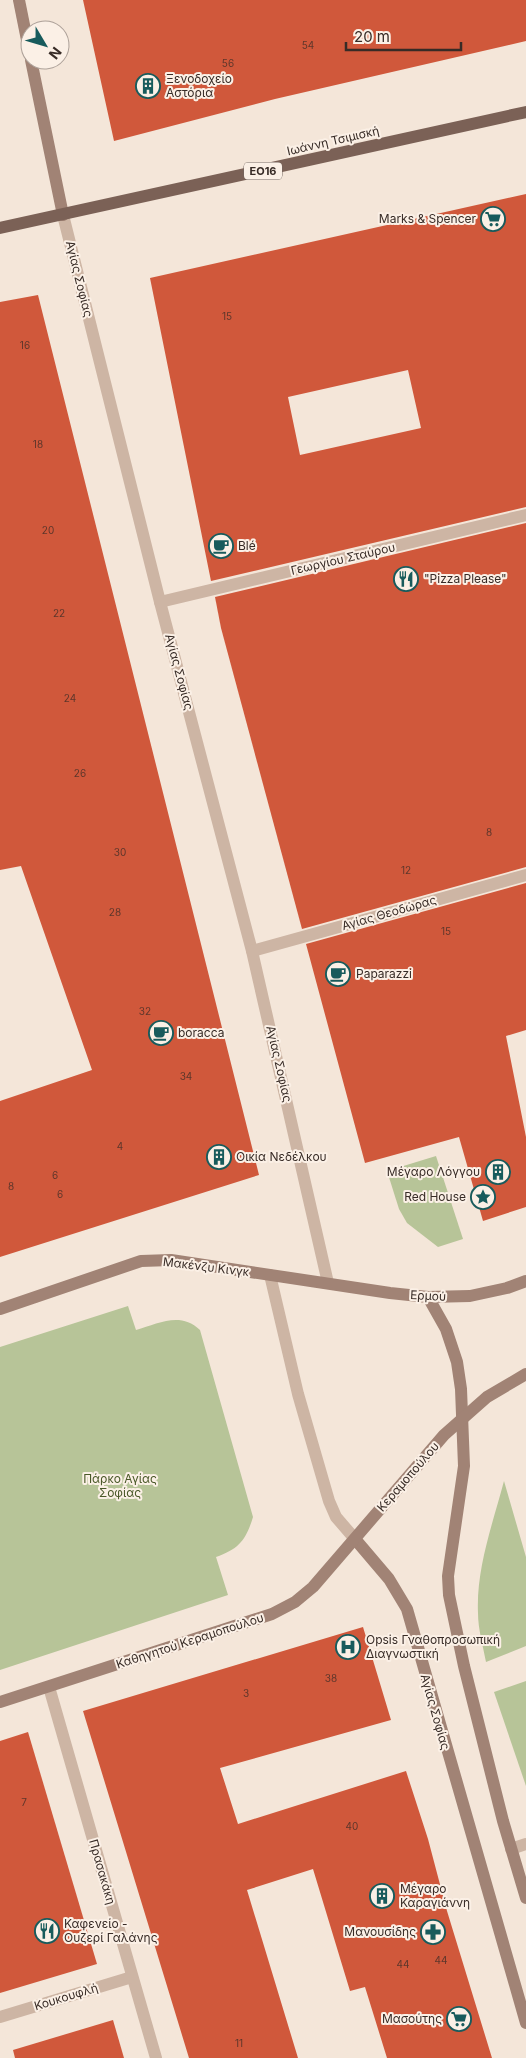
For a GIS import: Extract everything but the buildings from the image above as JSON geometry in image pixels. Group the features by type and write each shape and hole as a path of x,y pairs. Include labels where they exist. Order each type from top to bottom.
{"main road":[{"path":"19,0 23,20"},
{"name":"Αγίας Σοφίας","path":"33,70 63,215"},
{"name":"Ιωάννη Τσιμισκή","path":"0,228 526,112"},
{"name":"Μακένζυ Κινγκ","path":"0,1309 141,1261 171,1260 328,1283"},
{"name":"Ερμού","path":"328,1283 428,1297 470,1296 507,1288 526,1281"},
{"path":"428,1297 446,1329 457,1362 462,1418 464,1466 448,1576 449,1595 464,1666 511,1849 526,1898"},
{"path":"462,1418 487,1397 526,1374"},
{"name":"Κεραμοπούλου","path":"355,1538 444,1435 462,1418"},
{"name":"Αγίας Σοφίας","path":"355,1538 389,1579 406,1609 526,2022"},
{"name":"Καθηγητού Κεραμοπούλου","path":"0,1702 272,1614 295,1602 313,1587 355,1538"}],"street":[{"name":"Αγίας Σοφίας","path":"63,215 160,602 252,951 328,1283"},
{"name":"Γεωργίου Σταύρου","path":"160,602 526,515"},
{"name":"Αγίας Θεοδώρας","path":"252,951 526,874"},
{"name":"Αγίας Σοφίας","path":"270,1275 298,1394 329,1500 336,1516 355,1538"},
{"name":"Πρασακάκη","path":"49,1687 156,2058"},
{"path":"511,1849 526,1844"},
{"name":"Κουκουφλή","path":"0,2017 132,1977"}],"green space":[{"path":"436,1156 463,1239 438,1247 407,1223 399,1209 387,1171"},
{"name":"Πάρκο Αγίας Σοφίας","path":"128,1306 136,1330 161,1322 177,1320 192,1324 200,1330 253,1517 248,1532 240,1543 230,1551 216,1557 228,1595 0,1670 0,1347"},
{"path":"504,1481 526,1557 526,1646 486,1662 478,1619 478,1596 482,1563"},
{"path":"526,1681 526,1786 494,1692"}],"place":[{"name":"Ξενοδοχείο Αστόρια","path":"148,86"},
{"name":"Marks & Spencer","path":"493,219"},
{"name":"Blé","path":"221,546"},
{"name":"\"Pizza Please\"","path":"406,579"},
{"name":"Paparazzi","path":"338,974"},
{"name":"boracca","path":"161,1033"},
{"name":"Οικία Νεδέλκου","path":"219,1157"},
{"name":"Μέγαρο Λόγγου","path":"498,1172"},
{"name":"Red House","path":"483,1197"},
{"name":"Opsis Γναθοπροσωπική Διαγνωστική","path":"348,1647"},
{"name":"Μέγαρο Καραγιάννη","path":"382,1896"},
{"name":"Καφενείο - Ουζερί Γαλάνης","path":"47,1931"},
{"name":"Μανουσίδης","path":"433,1932"},
{"name":"Μασούτης","path":"459,2019"}]}
